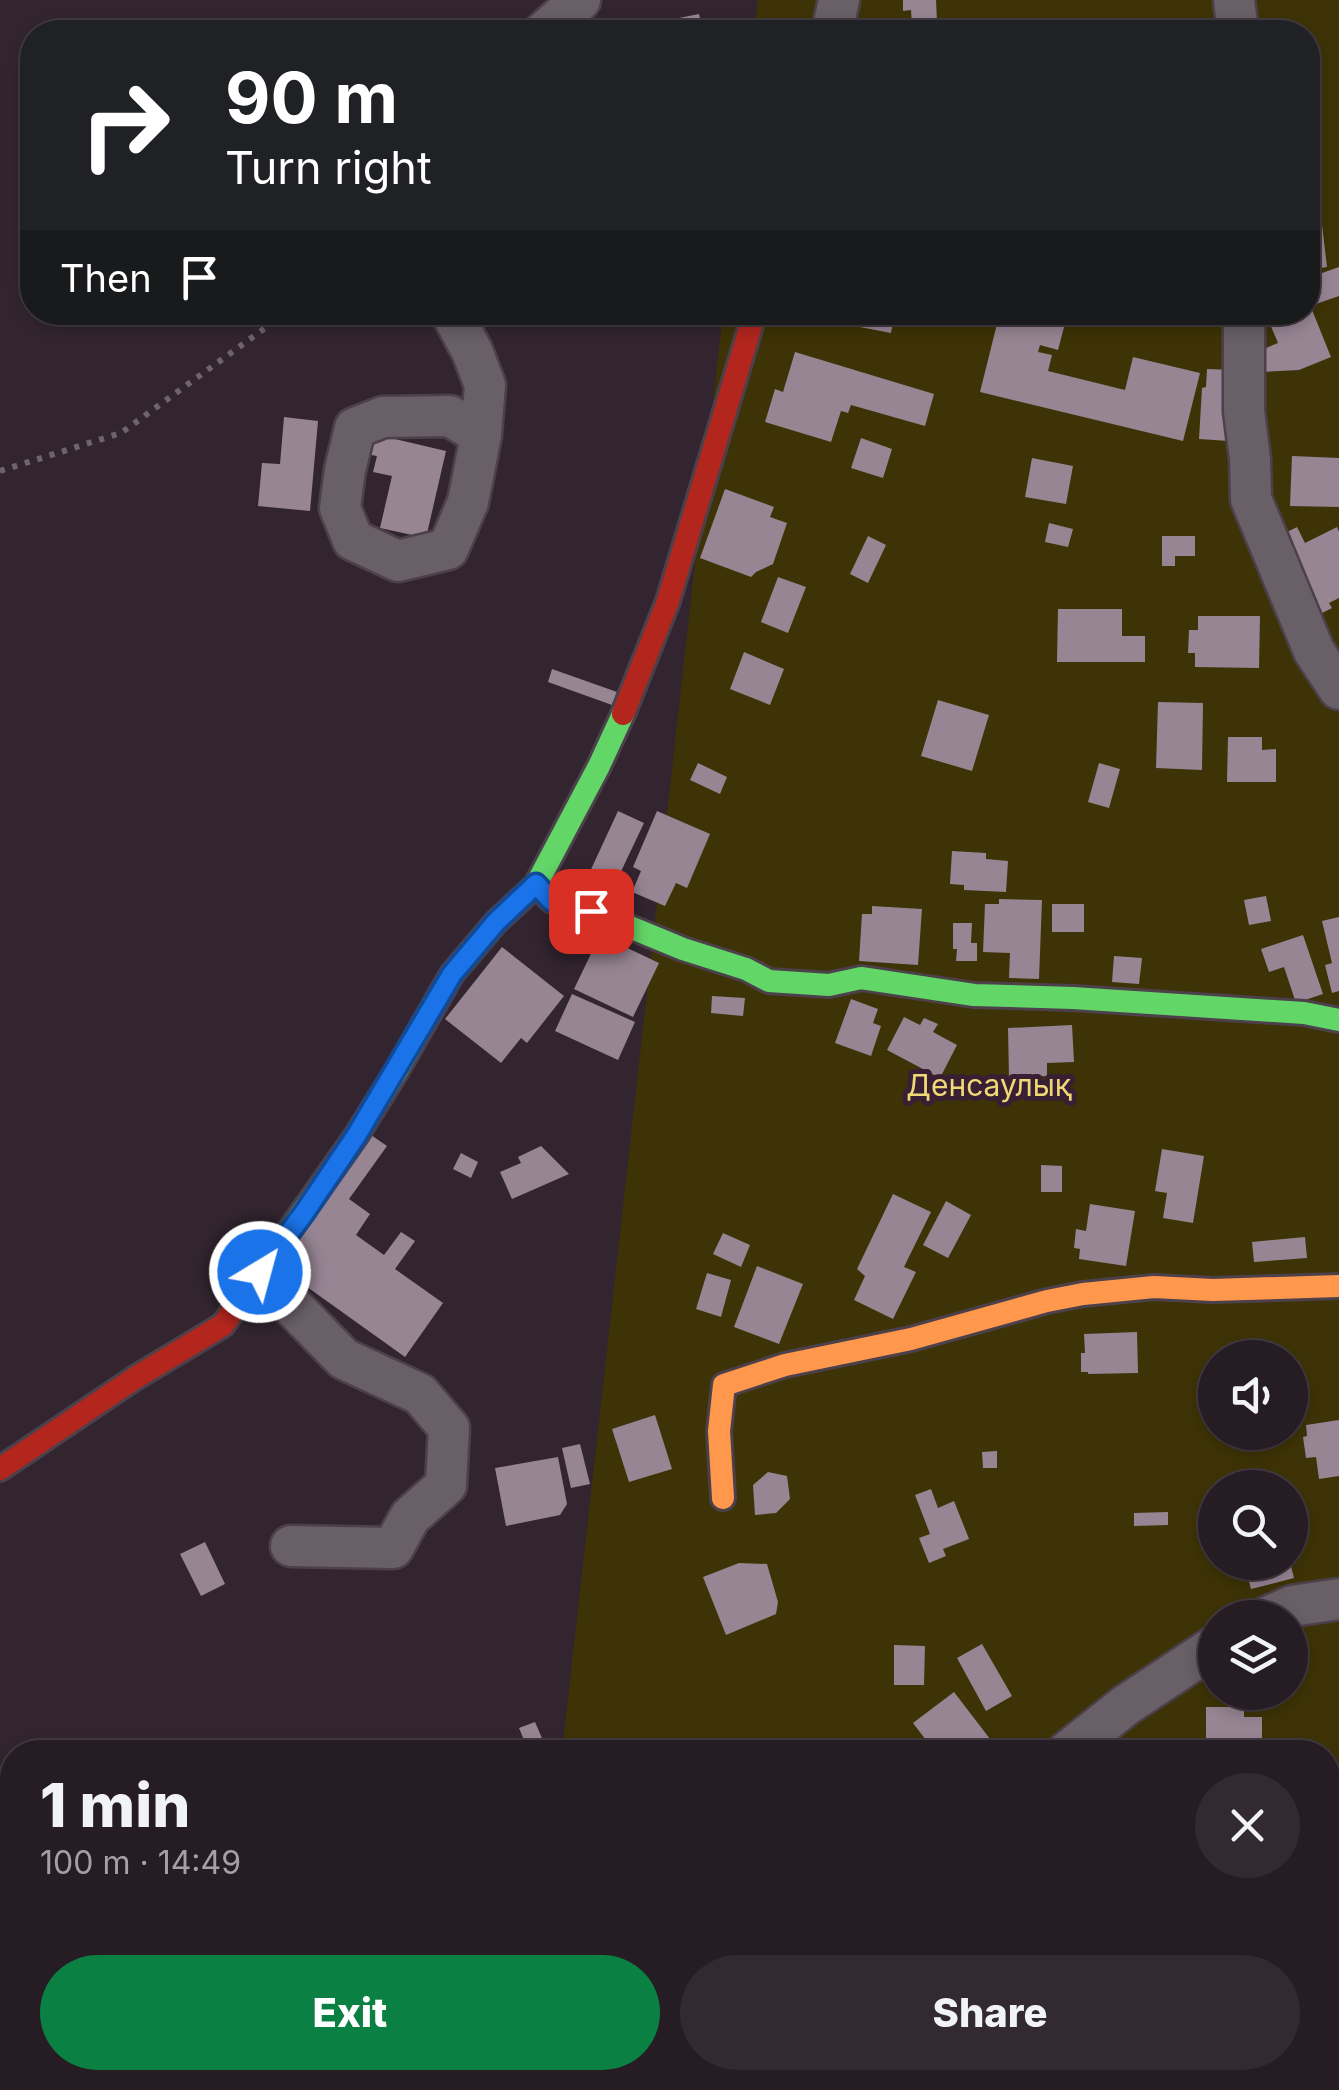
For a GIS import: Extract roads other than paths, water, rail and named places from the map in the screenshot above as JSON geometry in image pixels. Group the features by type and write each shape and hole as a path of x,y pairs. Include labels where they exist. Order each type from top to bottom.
{"street":[{"path":"558,20 580,0"},
{"path":"458,325 484,385 481,436"},
{"path":"0,1469 223,1324 356,1136 452,974 496,922 536,884 599,766 668,601 751,325"},
{"path":"1244,325 1244,411 1251,499 1314,651 1339,689"},
{"path":"536,884 552,901 591,911 769,981 828,985 861,978 974,995 1073,998 1304,1014 1339,1020"},
{"path":"260,1272 344,1359 420,1394 449,1428 446,1484 410,1517 393,1548 290,1546"},
{"path":"723,1498 719,1431 724,1386 739,1380 785,1365 911,1339 1083,1294 1154,1287 1212,1290 1339,1286"},
{"path":"1308,1604 1339,1599"},
{"path":"1082,1740 1198,1657"}],"park label":[{"name":"Денсаулық","path":"989,1086"}]}
